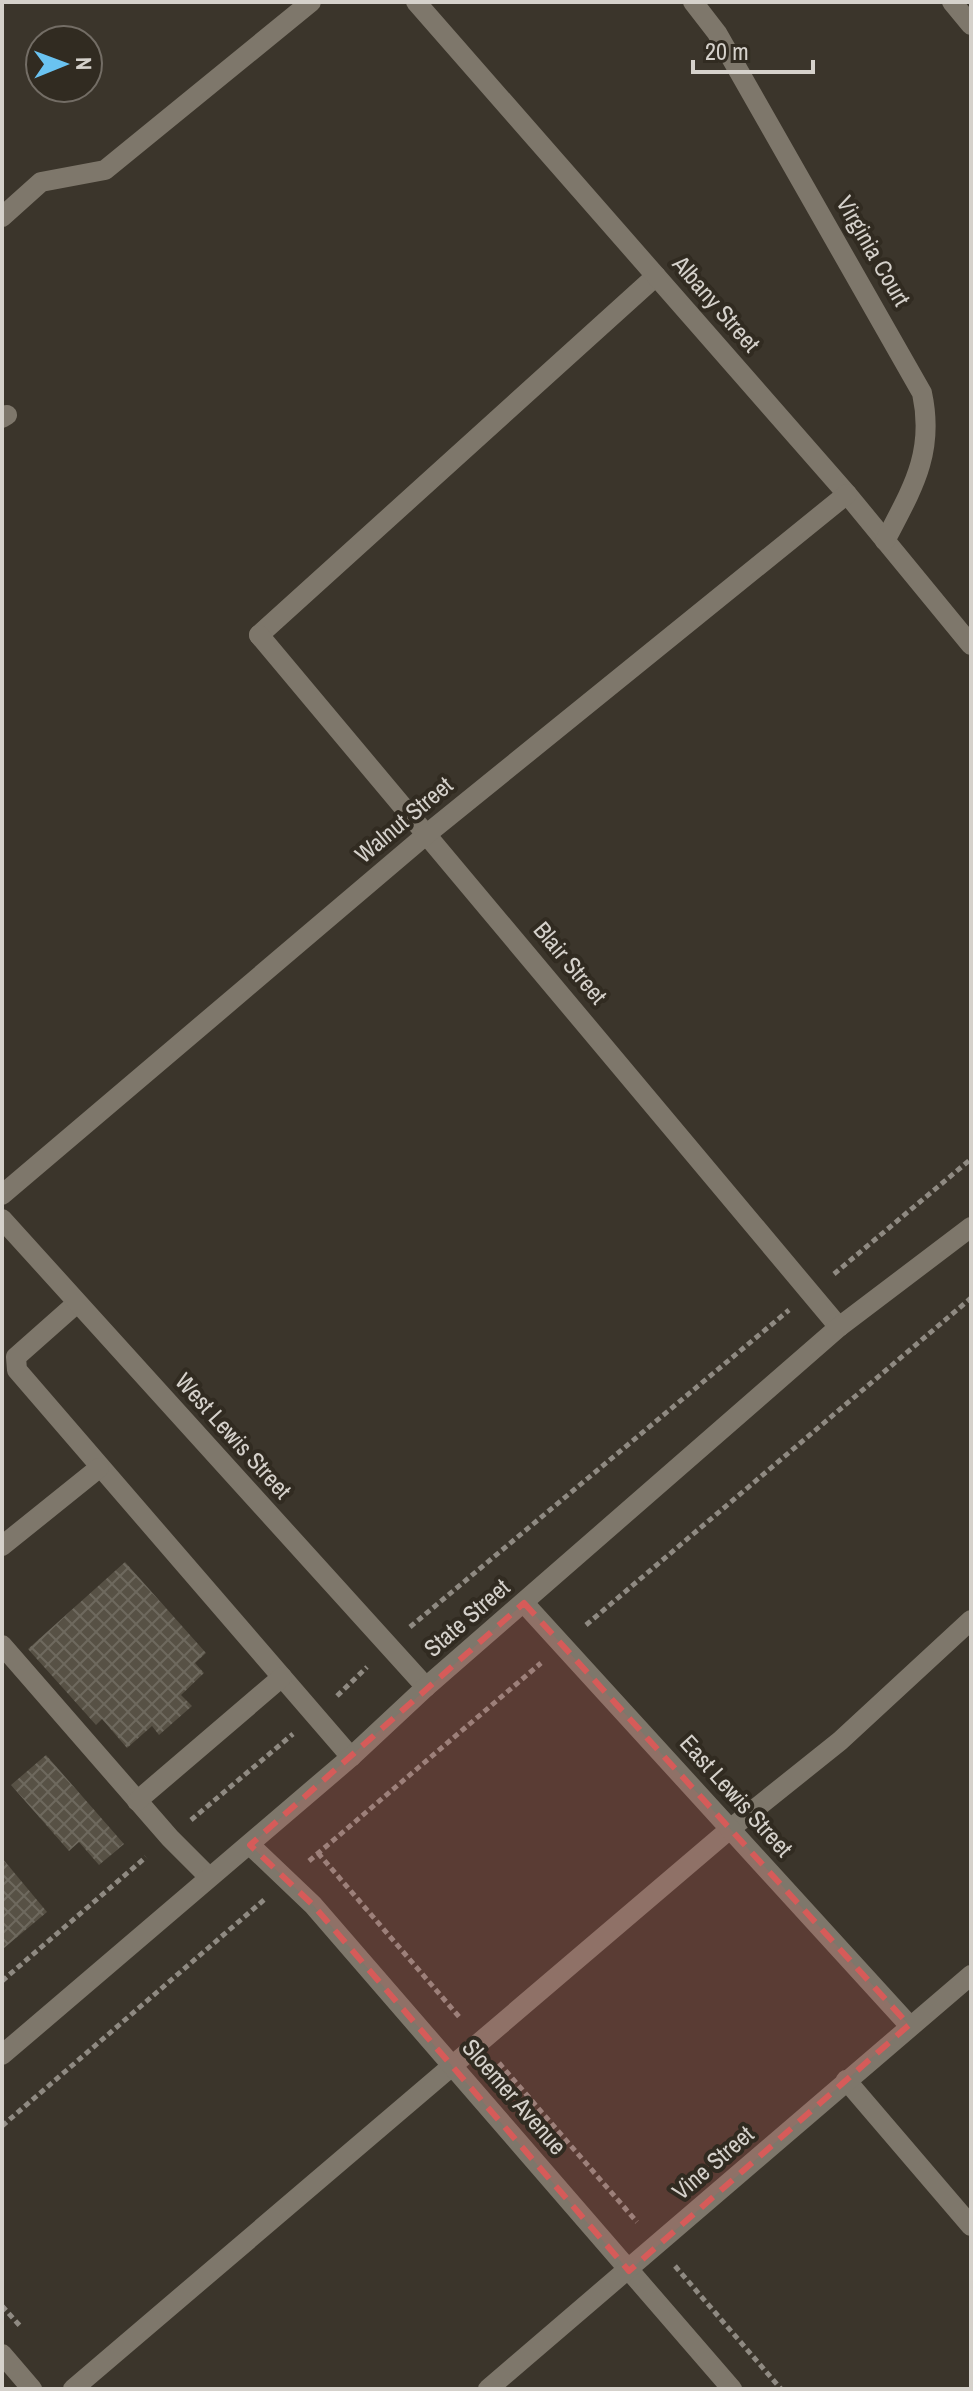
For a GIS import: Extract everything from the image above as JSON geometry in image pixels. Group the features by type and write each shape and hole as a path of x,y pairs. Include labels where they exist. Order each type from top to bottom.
{"street":[{"path":"2,217 41,182 105,170 311,2"},
{"name":"Albany Street","path":"416,2 847,494 971,645"},
{"name":"Virginia Court","path":"693,2 717,33 922,393 928,422 926,447 916,483 885,541"},
{"path":"952,2 971,25"},
{"name":"Blair Street","path":"656,276 259,635 839,1327"},
{"name":"Walnut Street","path":"2,1195 427,834 847,494"},
{"name":"West Lewis Street","path":"2,1219 426,1687"},
{"name":"State Street","path":"2,2055 250,1845 426,1687 839,1327 971,1227"},
{"path":"77,1303 16,1357 15,1363 99,1468 351,1757"},
{"path":"2,1546 99,1468"},
{"name":"East Lewis Street","path":"524,1603 909,2025"},
{"path":"73,2389 730,1829 840,1741 971,1620"},
{"path":"5,1649 170,1838 209,1877"},
{"path":"137,1801 282,1677"},
{"name":"Sloemer Avenue","path":"250,1845 313,1905 732,2389"},
{"name":"Vine Street","path":"488,2389 971,1975"},
{"path":"846,2080 971,2226"},
{"path":"2,2354 32,2389"}],"path":[{"path":"2,1981 315,1715 388,1647 971,1159"},
{"path":"2,2126 971,1298"},
{"path":"318,1853 781,2389"}],"highlighted area":[{"path":"524,1603 909,2025 629,2271 313,1905 250,1845"}],"building":[{"path":"125,1562 206,1653 195,1663 204,1673 181,1695 192,1706 159,1735 152,1726 127,1748 102,1719 96,1725 28,1649"},
{"path":"46,1755 124,1844 99,1865 79,1842 69,1851 11,1785"},
{"path":"2,1858 47,1912 4,1948 2,1946"}]}
